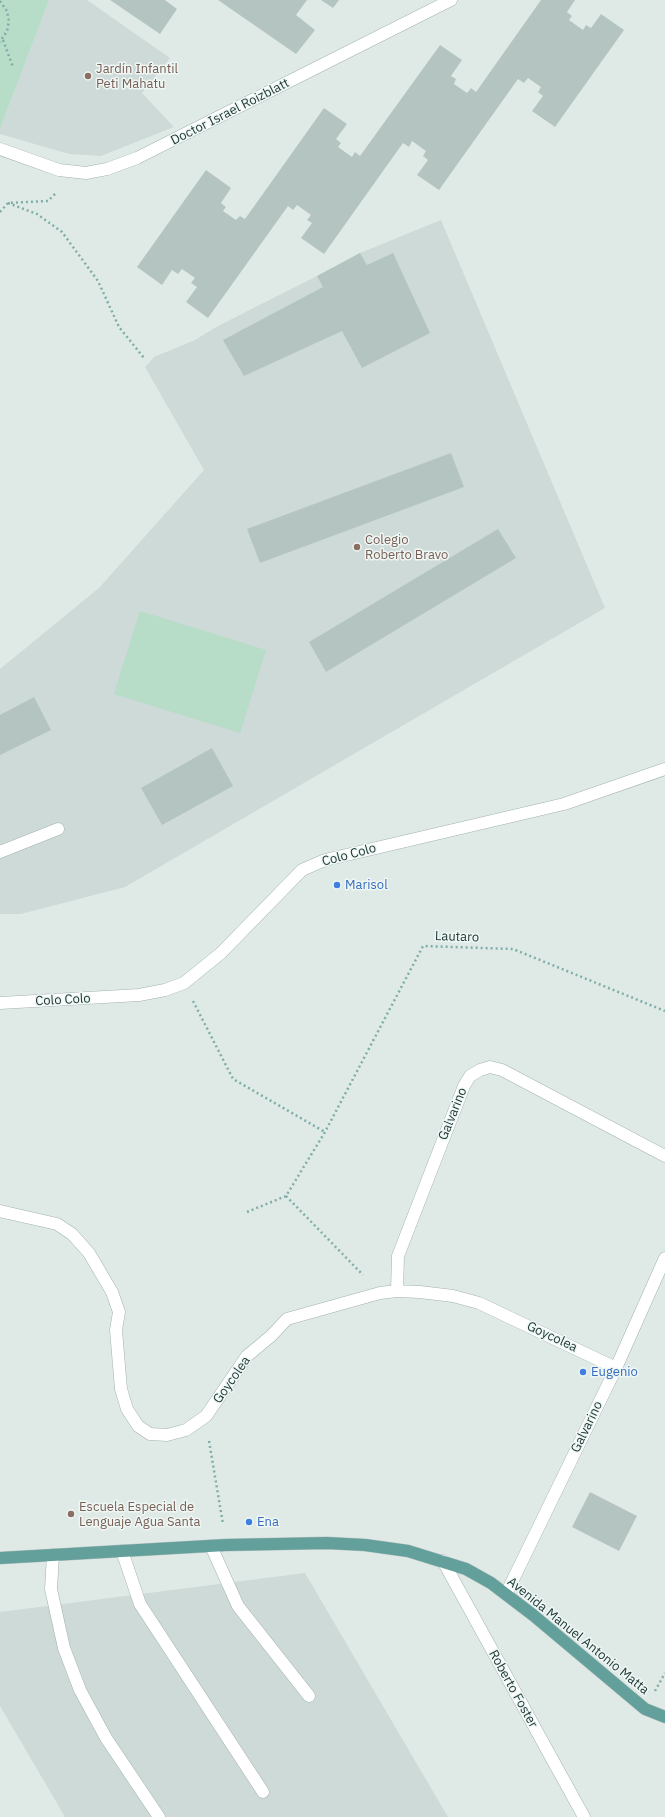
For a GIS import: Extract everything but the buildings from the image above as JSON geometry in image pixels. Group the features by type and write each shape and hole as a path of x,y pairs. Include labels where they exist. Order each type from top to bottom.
{"main road":[{"name":"Avenida Manuel Antonio Matta","path":"0,1558 226,1545 327,1543 365,1545 408,1551 466,1569 506,1594 633,1700 645,1709 665,1717"}],"street":[{"name":"Doctor Israel Roizblatt","path":"0,149 59,170 86,173 107,170 137,158 450,0"},
{"name":"Colo Colo","path":"0,1003 139,995 165,990 184,983 222,953 302,870 325,860 564,804 665,769"},
{"path":"0,852 58,829"},
{"name":"Galvarino","path":"397,1291 398,1256 464,1086 470,1076 480,1070 490,1067 502,1070 665,1156"},
{"name":"Goycolea","path":"0,1211 57,1224 72,1234 89,1253 112,1292 119,1312 116,1330 121,1389 127,1409 138,1426 150,1434 167,1435 186,1430 206,1416 247,1356 287,1319 380,1293 397,1291 453,1296 479,1303 616,1368"},
{"name":"Galvarino","path":"506,1594 616,1368 665,1258"},
{"path":"211,1546 238,1606 309,1696"},
{"path":"122,1551 140,1604 263,1792"},
{"path":"53,1555 51,1589 64,1648 80,1690 106,1738 159,1817"},
{"name":"Roberto Foster","path":"443,1561 584,1817"}],"path":[{"path":"0,1 7,11 9,21 8,31 3,40 0,42"},
{"path":"3,40 13,67"},
{"path":"0,212 8,203 48,201 75,171"},
{"path":"8,203 37,214 62,232 98,281 119,327 144,358"},
{"name":"Lautaro","path":"286,1196 325,1132 423,946 513,949 665,1010"},
{"path":"184,983 233,1079 325,1132"},
{"path":"246,1212 286,1196 380,1293"},
{"path":"206,1416 226,1545"}],"shaded area":[{"name":"Jardín Infantil Peti Mahatu","path":"49,0 87,0 170,58 142,93 174,127 101,156 69,154 0,134 0,129"},
{"name":"Colegio Roberto Bravo","path":"441,220 605,608 125,887 21,914 0,914 0,669 99,588 204,470 145,367 154,357 195,340 216,327 360,253"},
{"path":"305,1573 448,1817 65,1817 0,1706 0,1612"}],"green space":[{"path":"0,0 49,0 0,129"},
{"path":"140,611 266,650 240,733 114,694"}],"place":[{"name":"Jardín Infantil Peti Mahatu","path":"88,76"},
{"name":"Colegio Roberto Bravo","path":"357,547"},
{"name":"Marisol","path":"337,885"},
{"name":"Eugenio","path":"583,1372"},
{"name":"Escuela Especial de Lenguaje Agua Santa","path":"71,1514"},
{"name":"Ena","path":"249,1522"}]}
